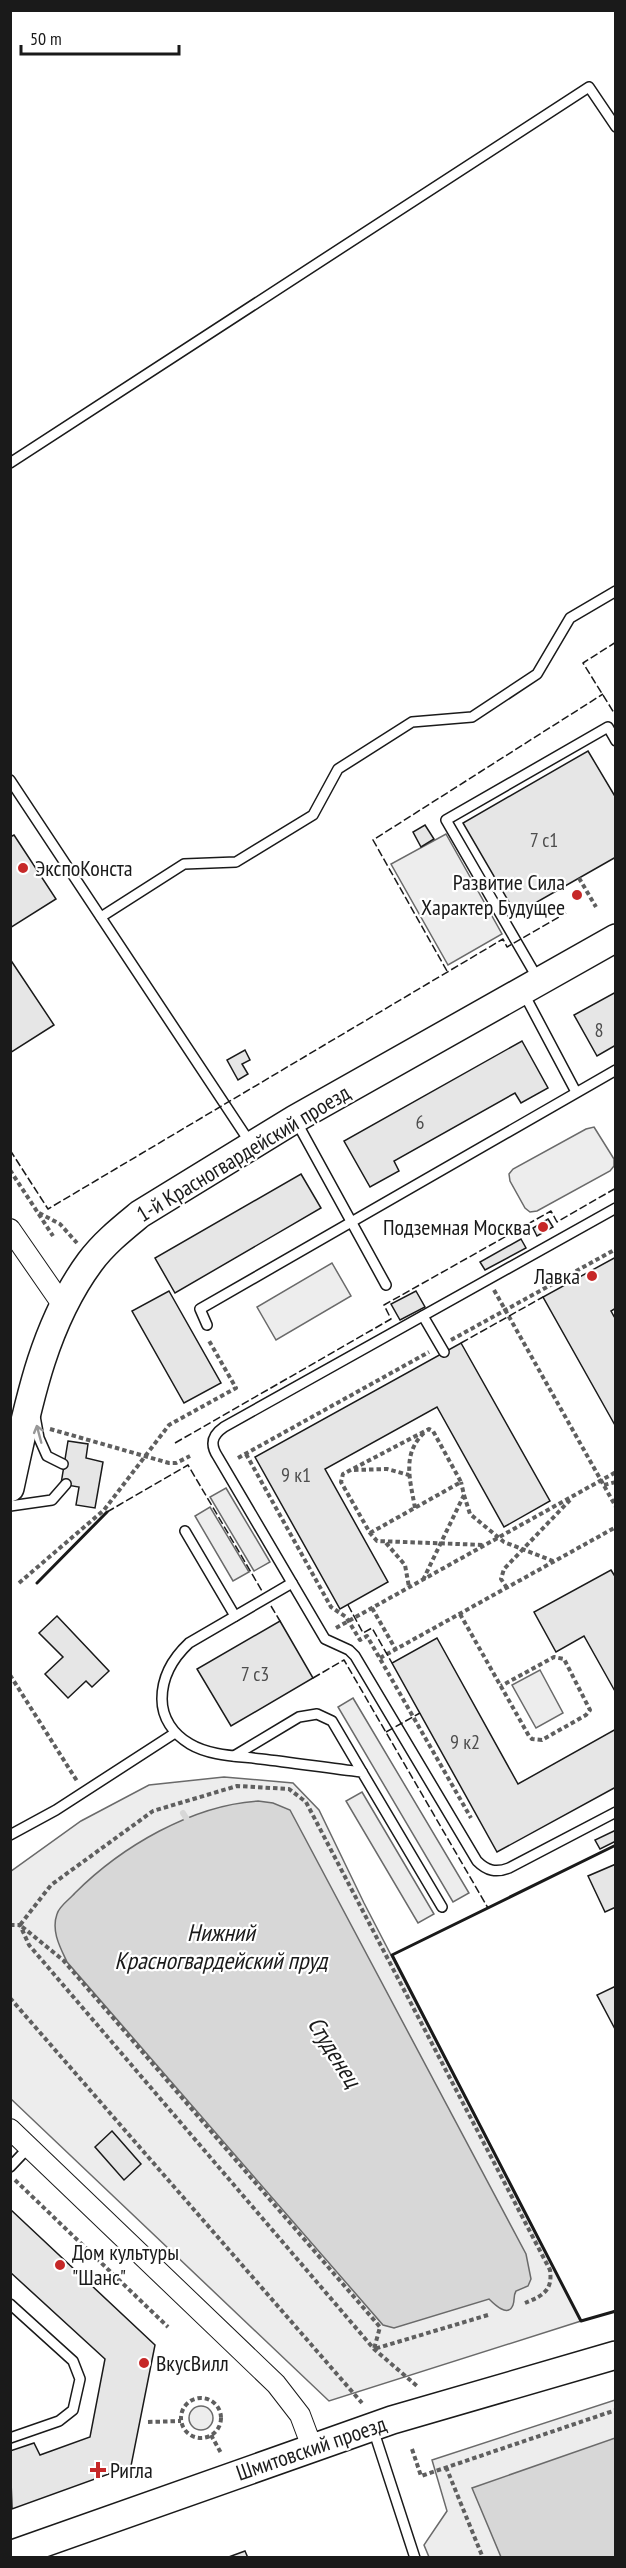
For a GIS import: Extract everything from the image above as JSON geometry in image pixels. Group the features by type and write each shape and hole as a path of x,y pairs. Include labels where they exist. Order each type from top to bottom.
{"street":[{"name":"1-й Красногвардейский проезд","path":"10,1488 30,1394 64,1306 92,1260 119,1232 140,1214 295,1119 615,938"},
{"path":"10,1229 64,1306"},
{"path":"10,2129 276,2384 300,2415 312,2447"},
{"name":"Шмитовский проезд","path":"10,2554 372,2427 615,2355"}],"lane":[{"path":"10,463 589,87 615,127"},
{"path":"101,917 184,864 236,862 313,815 338,769 412,722 472,717 537,674 570,618 615,591"},
{"path":"576,1092 530,986 446,820 608,727 615,741"},
{"path":"10,780 252,1145"},
{"path":"207,1325 200,1309 615,1070"},
{"path":"295,1119 386,1285"},
{"path":"615,1208 224,1428 214,1436 213,1449 323,1635 330,1642 350,1650 355,1656 482,1867 494,1871 509,1868 615,1812"},
{"path":"423,1316 444,1352"},
{"path":"30,1394 36,1425 47,1456 63,1464"},
{"path":"10,1506 52,1500 66,1484"},
{"path":"185,1531 235,1616"},
{"path":"292,1583 189,1643 171,1663 162,1697 168,1723 175,1733 200,1749 234,1756 362,1772"},
{"path":"234,1756 299,1718 317,1714 332,1721 442,1907"},
{"path":"10,1835 175,1733"},
{"path":"10,2167 29,2147"},
{"path":"10,2304 73,2361 80,2379 73,2410 59,2421 10,2438"},
{"path":"372,2427 415,2558"}],"path":[{"path":"579,878 596,907"},
{"path":"10,1170 53,1236"},
{"path":"39,1213 60,1224 78,1244"},
{"path":"488,1279 615,1507"},
{"path":"19,1583 104,1510 169,1425 236,1388 208,1340 207,1325"},
{"path":"36,1425 174,1463 190,1456"},
{"path":"429,1429 343,1474 341,1482 373,1539 386,1543 485,1545"},
{"path":"415,1508 409,1475 410,1453 419,1438 429,1429"},
{"path":"429,1429 433,1431 462,1482 470,1514 506,1544 554,1561"},
{"path":"246,1454 331,1607 337,1613 344,1614 360,1640 367,1636 474,1822"},
{"path":"351,1470 387,1469 409,1475"},
{"path":"323,1635 615,1472"},
{"path":"370,1533 462,1482"},
{"path":"604,1485 615,1482"},
{"path":"423,1580 464,1495"},
{"path":"507,1588 501,1579 502,1572 574,1496"},
{"path":"387,1655 615,1527"},
{"path":"386,1543 405,1565 409,1587"},
{"path":"372,1608 396,1650"},
{"path":"460,1614 529,1736 535,1740 542,1740 586,1715 590,1710 564,1659 559,1657 554,1657 501,1686"},
{"path":"10,1675 84,1791"},
{"path":"20,1925 51,1885 153,1811 237,1786 289,1789 306,1802 550,2270 552,2283 544,2295 525,2303"},
{"path":"10,1925 20,1925 63,1960 380,2327 374,2349"},
{"path":"20,1925 28,1945 374,2349 417,2385"},
{"path":"10,1998 362,2403"},
{"path":"10,2175 168,2327"},
{"path":"374,2349 488,2315"},
{"path":"205,2398 218,2407 220,2422 212,2435 196,2437 183,2428 181,2413 190,2401 205,2398"},
{"path":"412,2449 421,2476 615,2410"},
{"path":"148,2422 181,2421"},
{"path":"212,2435 221,2453"},
{"path":"446,2467 483,2558"}],"shaded area":[{"path":"446,834 502,934 448,965 391,864"},
{"path":"594,1127 614,1159 614,1166 610,1171 537,1211 530,1212 525,1208 510,1181 509,1174 513,1169 586,1129"},
{"path":"332,1263 351,1296 276,1340 257,1307"},
{"path":"226,1488 270,1562 254,1571 210,1497"},
{"path":"210,1507 249,1572 233,1581 195,1516"},
{"path":"540,1670 563,1713 536,1728 512,1685"},
{"path":"353,1698 469,1893 453,1902 338,1707"},
{"path":"224,1777 293,1783 319,1810 364,1903 581,2321 329,2401 11,2099 10,1872 81,1821 149,1785"},
{"path":"362,1792 434,1914 418,1923 346,1801"},
{"path":"615,2400 615,2557 429,2557 424,2545 447,2511 432,2460"},
{"path":"201,2406 206,2407 212,2413 212,2423 206,2429 201,2430 196,2429 190,2423 189,2418 190,2413 196,2407"}],"water":[{"name":"Нижний Красногвардейский пруд","path":"258,1801 273,1803 290,1810 526,2254 531,2279 528,2286 516,2291 511,2309 501,2309 489,2299 394,2328 383,2325 67,1962 59,1945 55,1920 62,1905 93,1876 136,1845 183,1820 233,1804"},
{"path":"615,2438 615,2557 501,2557 472,2488"}],"building":[{"path":"588,751 616,798 616,857 516,914 463,823"},
{"path":"425,825 434,839 421,847 413,832"},
{"name":"ЭкспоКонста","path":"14,835 56,899 10,928 10,837"},
{"path":"10,959 54,1025 10,1053"},
{"path":"616,992 616,1045 597,1056 574,1015"},
{"path":"522,1041 548,1088 521,1103 515,1093 394,1161 399,1171 370,1187 344,1141"},
{"path":"245,1050 250,1060 242,1064 248,1074 238,1080 227,1060"},
{"path":"301,1174 321,1208 175,1293 155,1258"},
{"name":"Подземная Москва","path":"548,1219 553,1227 537,1236 533,1228"},
{"path":"521,1239 526,1248 485,1270 480,1262"},
{"path":"616,1257 616,1308 611,1311 616,1320 616,1427 543,1297"},
{"path":"169,1291 221,1383 184,1403 132,1311"},
{"path":"416,1291 425,1307 400,1320 391,1304"},
{"path":"461,1343 550,1501 504,1527 437,1407 325,1469 388,1582 340,1609 255,1457"},
{"path":"68,1441 88,1444 86,1458 103,1462 95,1508 76,1505 79,1487 61,1484"},
{"path":"611,1570 616,1578 616,1693 584,1636 556,1652 534,1612"},
{"path":"57,1616 109,1671 92,1687 86,1681 68,1698 45,1674 63,1657 39,1633"},
{"path":"280,1621 313,1678 231,1726 197,1669"},
{"path":"437,1638 518,1784 616,1729 616,1787 497,1852 392,1663"},
{"path":"616,1830 616,1841 600,1849 595,1840"},
{"path":"616,1864 616,1907 605,1912 588,1876"},
{"path":"616,1986 616,2031 597,1995"},
{"path":"112,2131 141,2164 124,2180 95,2147"},
{"path":"10,2209 155,2345 131,2466 12,2509 10,2451 34,2443 40,2455 90,2437 105,2359 10,2272"},
{"path":"245,2551 248,2558 226,2558"}],"waterway":[{"name":"Студенец","path":"183,1813 191,1826"}],"fence":[{"path":"616,642 583,663 616,716"},
{"path":"447,971 373,840 603,694"},
{"path":"10,1150 48,1209 503,939 507,947 566,913"},
{"path":"175,1443 391,1319 384,1305 551,1211 557,1222 616,1188"},
{"path":"461,1343 543,1297"},
{"path":"107,1512 188,1465 262,1591"},
{"path":"348,1605 363,1633 372,1628 392,1663"},
{"path":"271,1606 280,1621"},
{"path":"313,1678 344,1660 488,1908"},
{"path":"386,1732 420,1713"}],"wall":[{"path":"37,1583 107,1512"},
{"path":"616,1845 392,1955 581,2321 616,2311"}],"place":[{"name":"ЭкспоКонста","path":"23,868"},
{"name":"Развитие Сила Характер Будущее","path":"577,895"},
{"name":"Подземная Москва","path":"543,1227"},
{"name":"Лавка","path":"592,1276"},
{"name":"Дом культуры \"Шанс\"","path":"60,2265"},
{"name":"ВкусВилл","path":"144,2363"},
{"name":"Ригла","path":"98,2470"}]}
